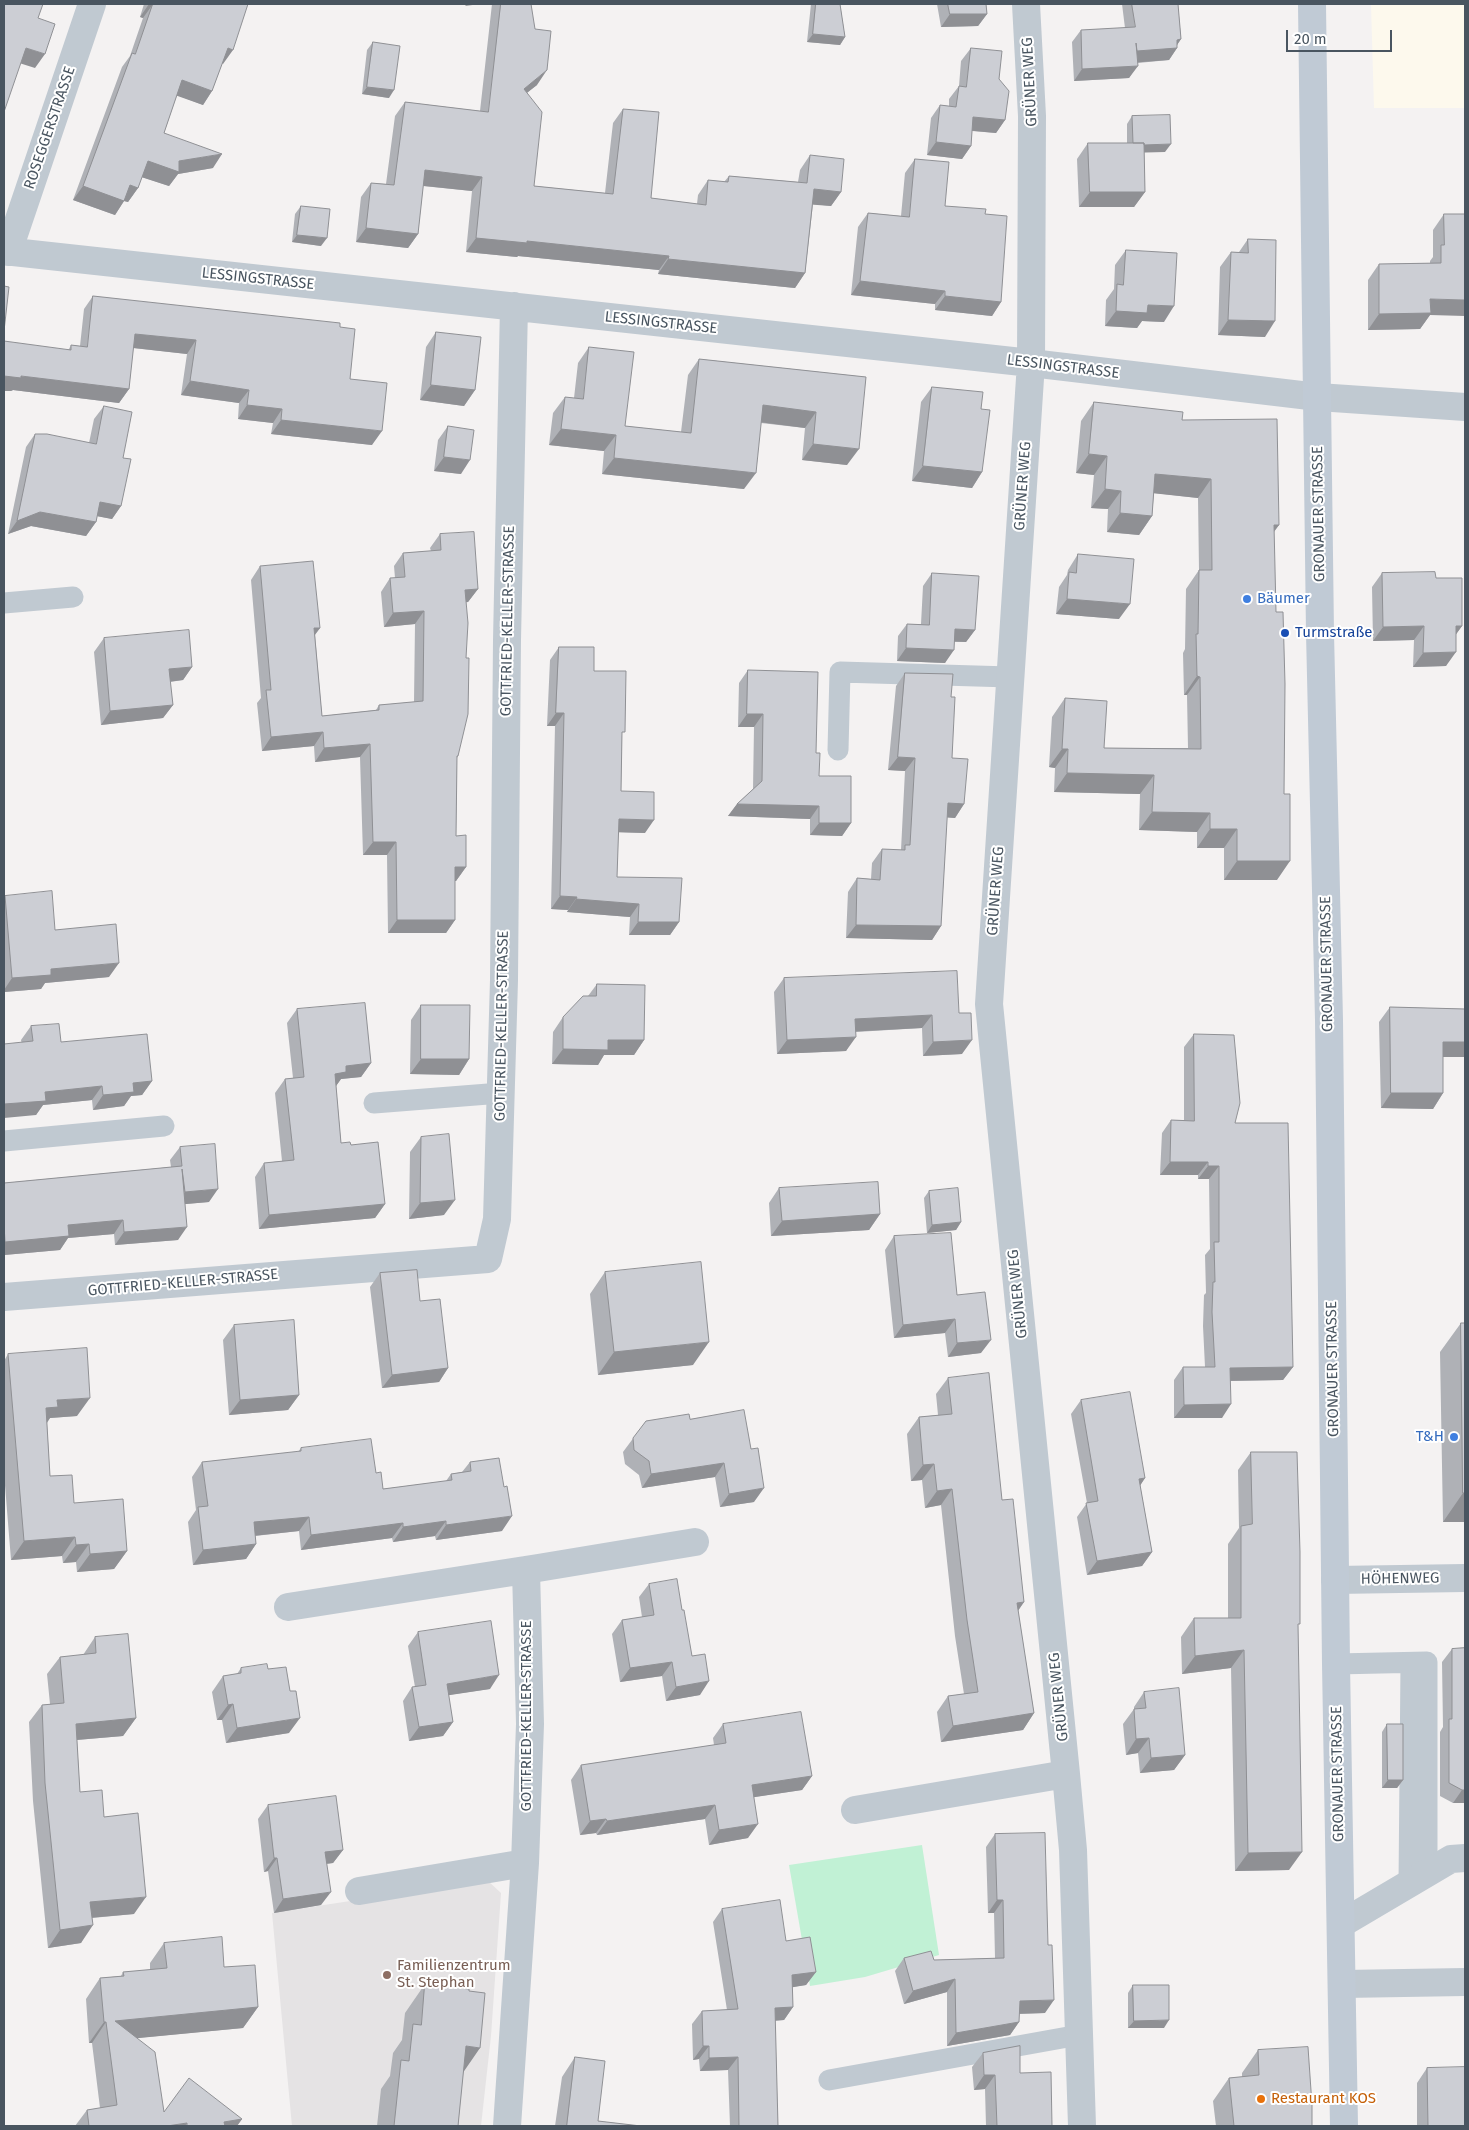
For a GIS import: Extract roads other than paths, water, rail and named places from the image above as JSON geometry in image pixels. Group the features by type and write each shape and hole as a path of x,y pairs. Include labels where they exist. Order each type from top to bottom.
{"main road":[{"name":"GRONAUER STRASSE","path":"1312,4 1329,1020 1336,1664 1344,2126"}],"street":[{"name":"ROSEGGERSTRASSE","path":"6,251 92,4"},
{"name":"GRÜNER WEG","path":"1026,4 1032,116 1031,363 989,1004 1073,1850 1082,2126"},
{"name":"LESSINGSTRASSE","path":"6,251 1031,363 1318,397"},
{"name":"GOTTFRIED-KELLER-STRASSE","path":"4,1298 488,1259 496,1219 501,1092 504,980 507,630 514,306"},
{"path":"1318,397 1465,407"},
{"path":"288,1607 695,1542"},
{"name":"GOTTFRIED-KELLER-STRASSE","path":"507,2126 525,1863 530,1724 526,1570"},
{"name":"HÖHENWEG","path":"1335,1580 1465,1578"},
{"path":"855,1810 1066,1774"},
{"path":"1341,1924 1451,1859 1465,1858"},
{"path":"359,1892 525,1863"},
{"path":"1343,1984 1465,1982"}],"lane":[{"path":"4,603 73,597"},
{"path":"838,750 840,672 1010,677"},
{"path":"374,1103 501,1092"},
{"path":"4,1141 164,1126"},
{"path":"1336,1664 1411,1663 1418,1879"},
{"path":"830,2080 1079,2035"}],"place":[{"name":"Bäumer","path":"1247,599"},
{"name":"Turmstraße","path":"1285,633"},
{"name":"T&H","path":"1454,1437"},
{"name":"Familienzentrum St. Stephan","path":"387,1975"},
{"name":"Restaurant KOS","path":"1261,2099"}]}
